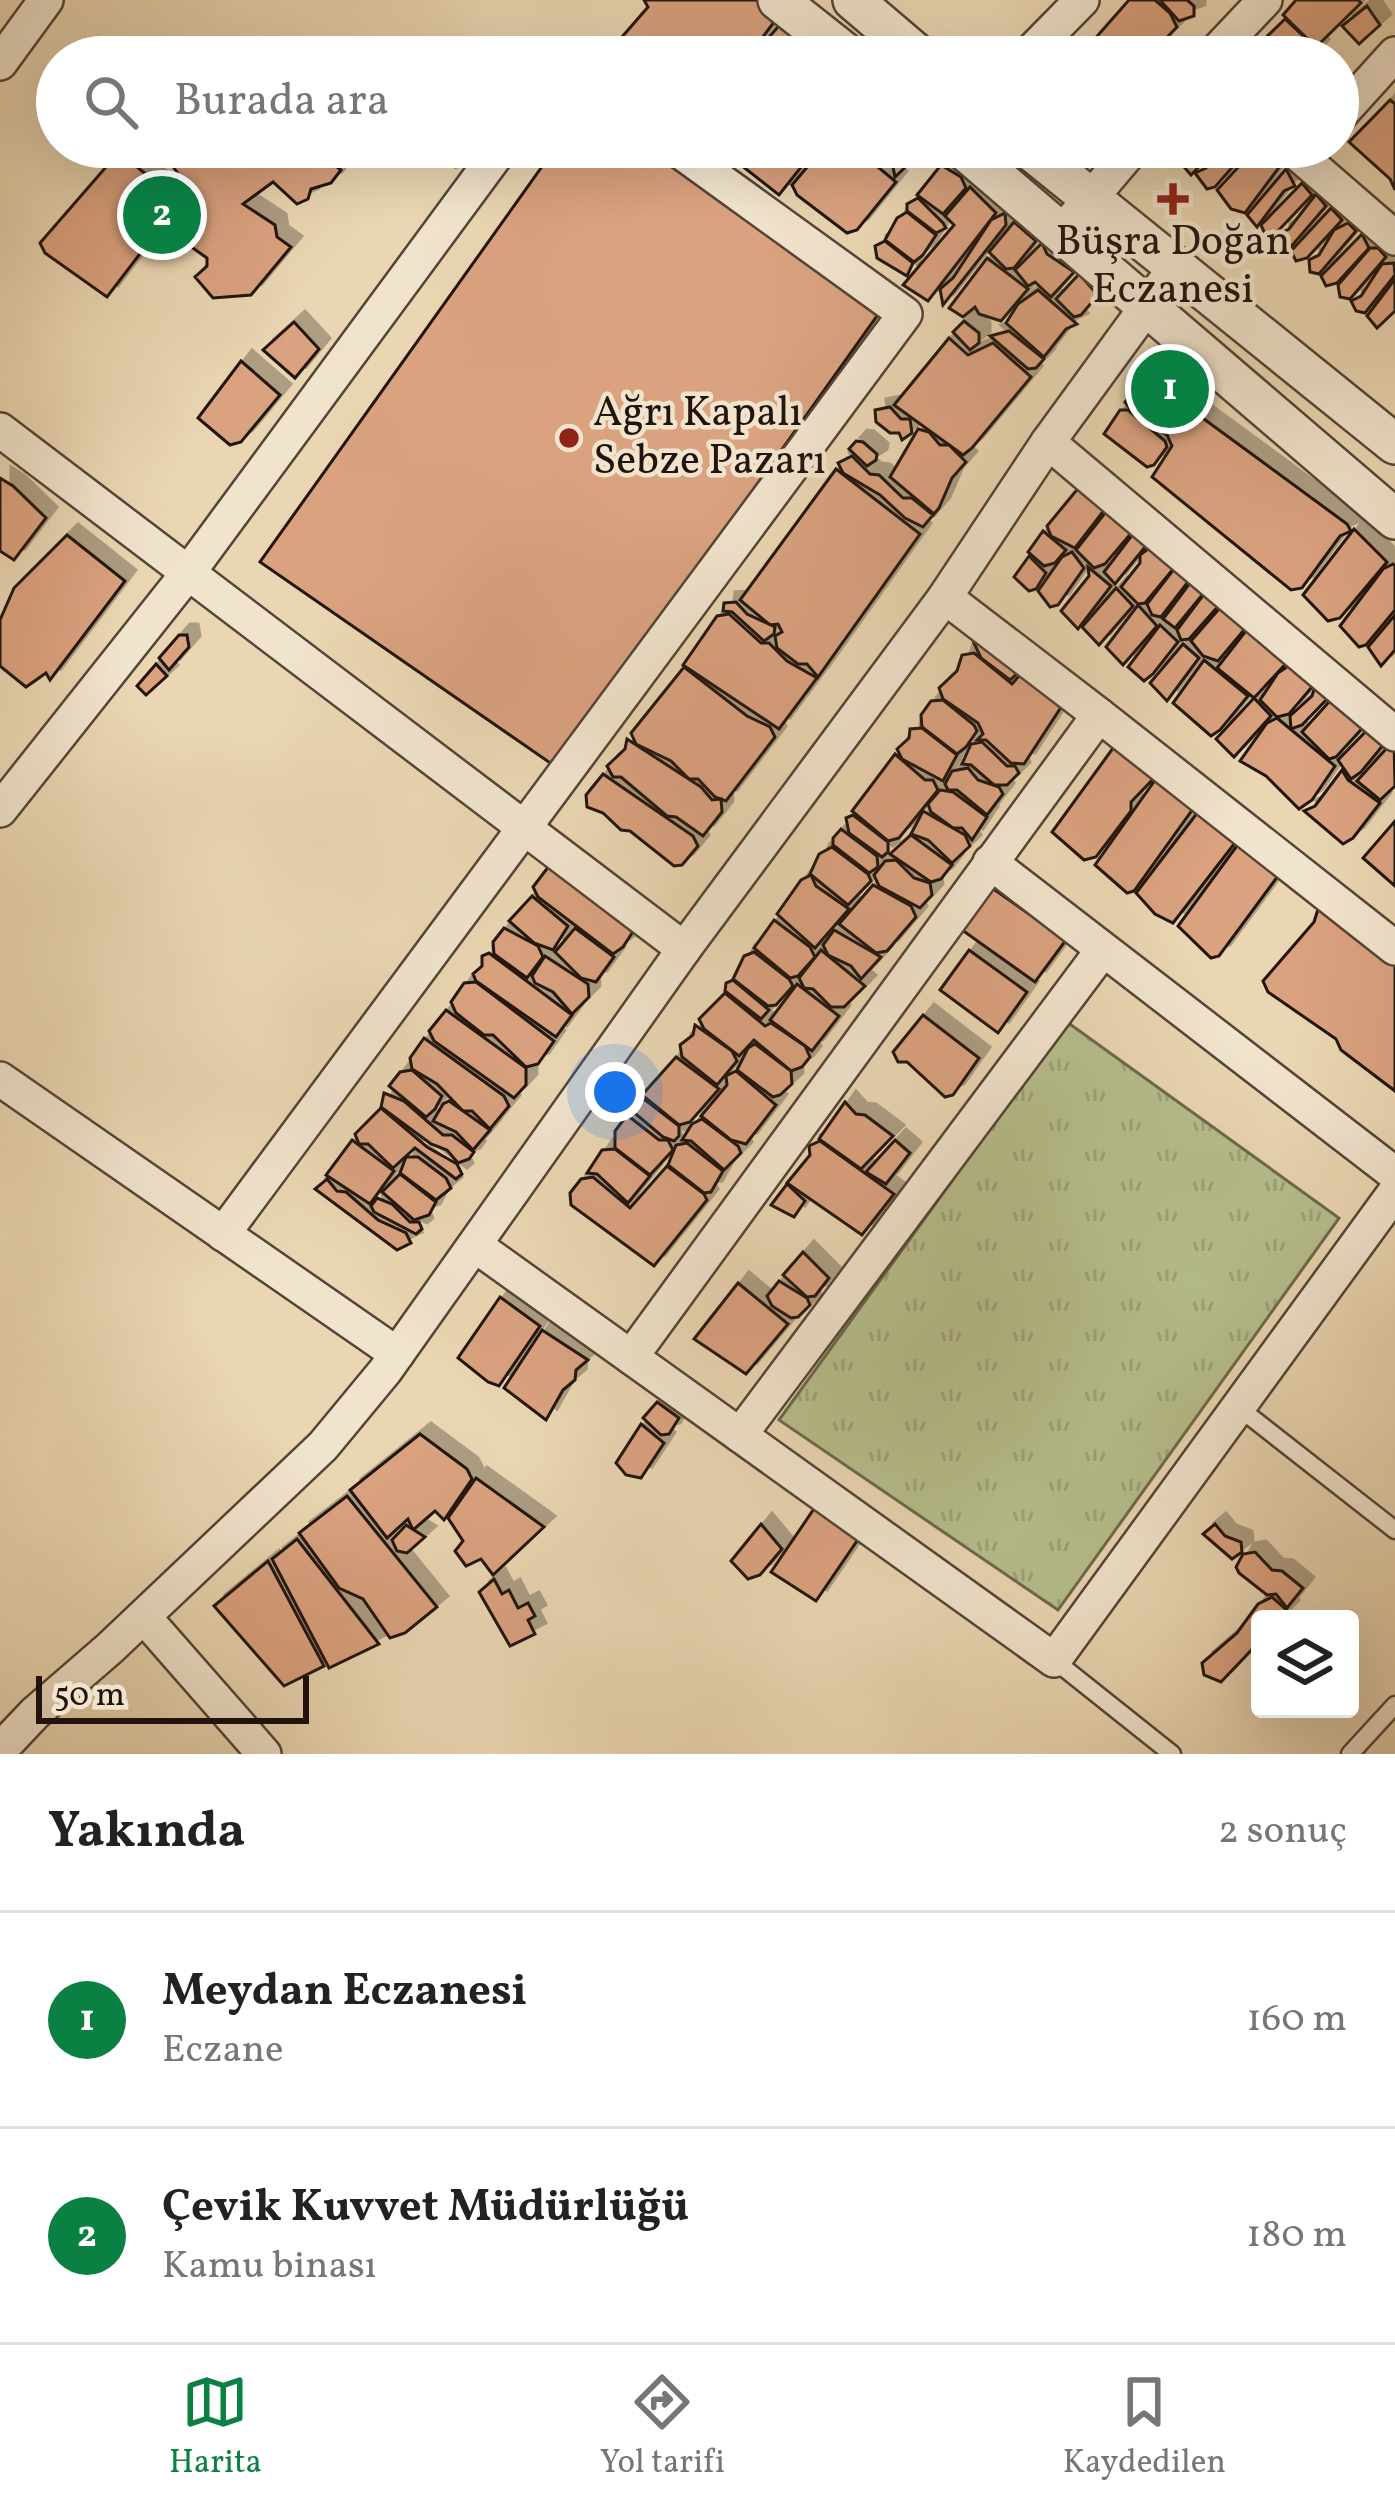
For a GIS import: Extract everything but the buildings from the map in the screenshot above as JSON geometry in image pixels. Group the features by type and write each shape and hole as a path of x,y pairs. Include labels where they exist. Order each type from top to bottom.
{"street":[{"path":"0,63 46,0"},
{"path":"778,0 823,36"},
{"path":"853,0 895,36"},
{"path":"1047,36 1082,0"},
{"path":"1231,36 1265,0"},
{"path":"1359,94 1395,54"},
{"path":"0,810 188,573 487,168"},
{"path":"223,1234 904,314 703,168"},
{"path":"986,168 1395,519"},
{"path":"1052,168 1395,444"},
{"path":"1062,232 1116,168"},
{"path":"1320,168 1395,238"},
{"path":"0,1750 323,1446 397,1354 684,950 945,597 1048,442 1175,268"},
{"path":"0,430 684,950"},
{"path":"1048,442 1395,734"},
{"path":"945,597 1395,948"},
{"path":"632,1357 1099,715"},
{"path":"990,862 1395,1174"},
{"path":"740,1435 1102,951"},
{"path":"0,1079 397,1354"},
{"path":"476,1246 1054,1660 1395,1192"},
{"path":"143,1617 264,1754"}],"lane":[{"path":"1238,1407 1395,1530"},
{"path":"1054,1660 1172,1754"},
{"path":"1350,1754 1395,1705"}],"green space":[{"path":"1067,1022 1339,1218 1058,1610 779,1420"}],"place":[{"name":"Büşra Doğan Eczanesi","path":"1173,199"},
{"name":"Çevik Kuvvet Müdürlüğü","path":"162,215"},
{"name":"Meydan Eczanesi","path":"1170,389"},
{"name":"Ağrı Kapalı Sebze Pazarı","path":"569,438"}]}
